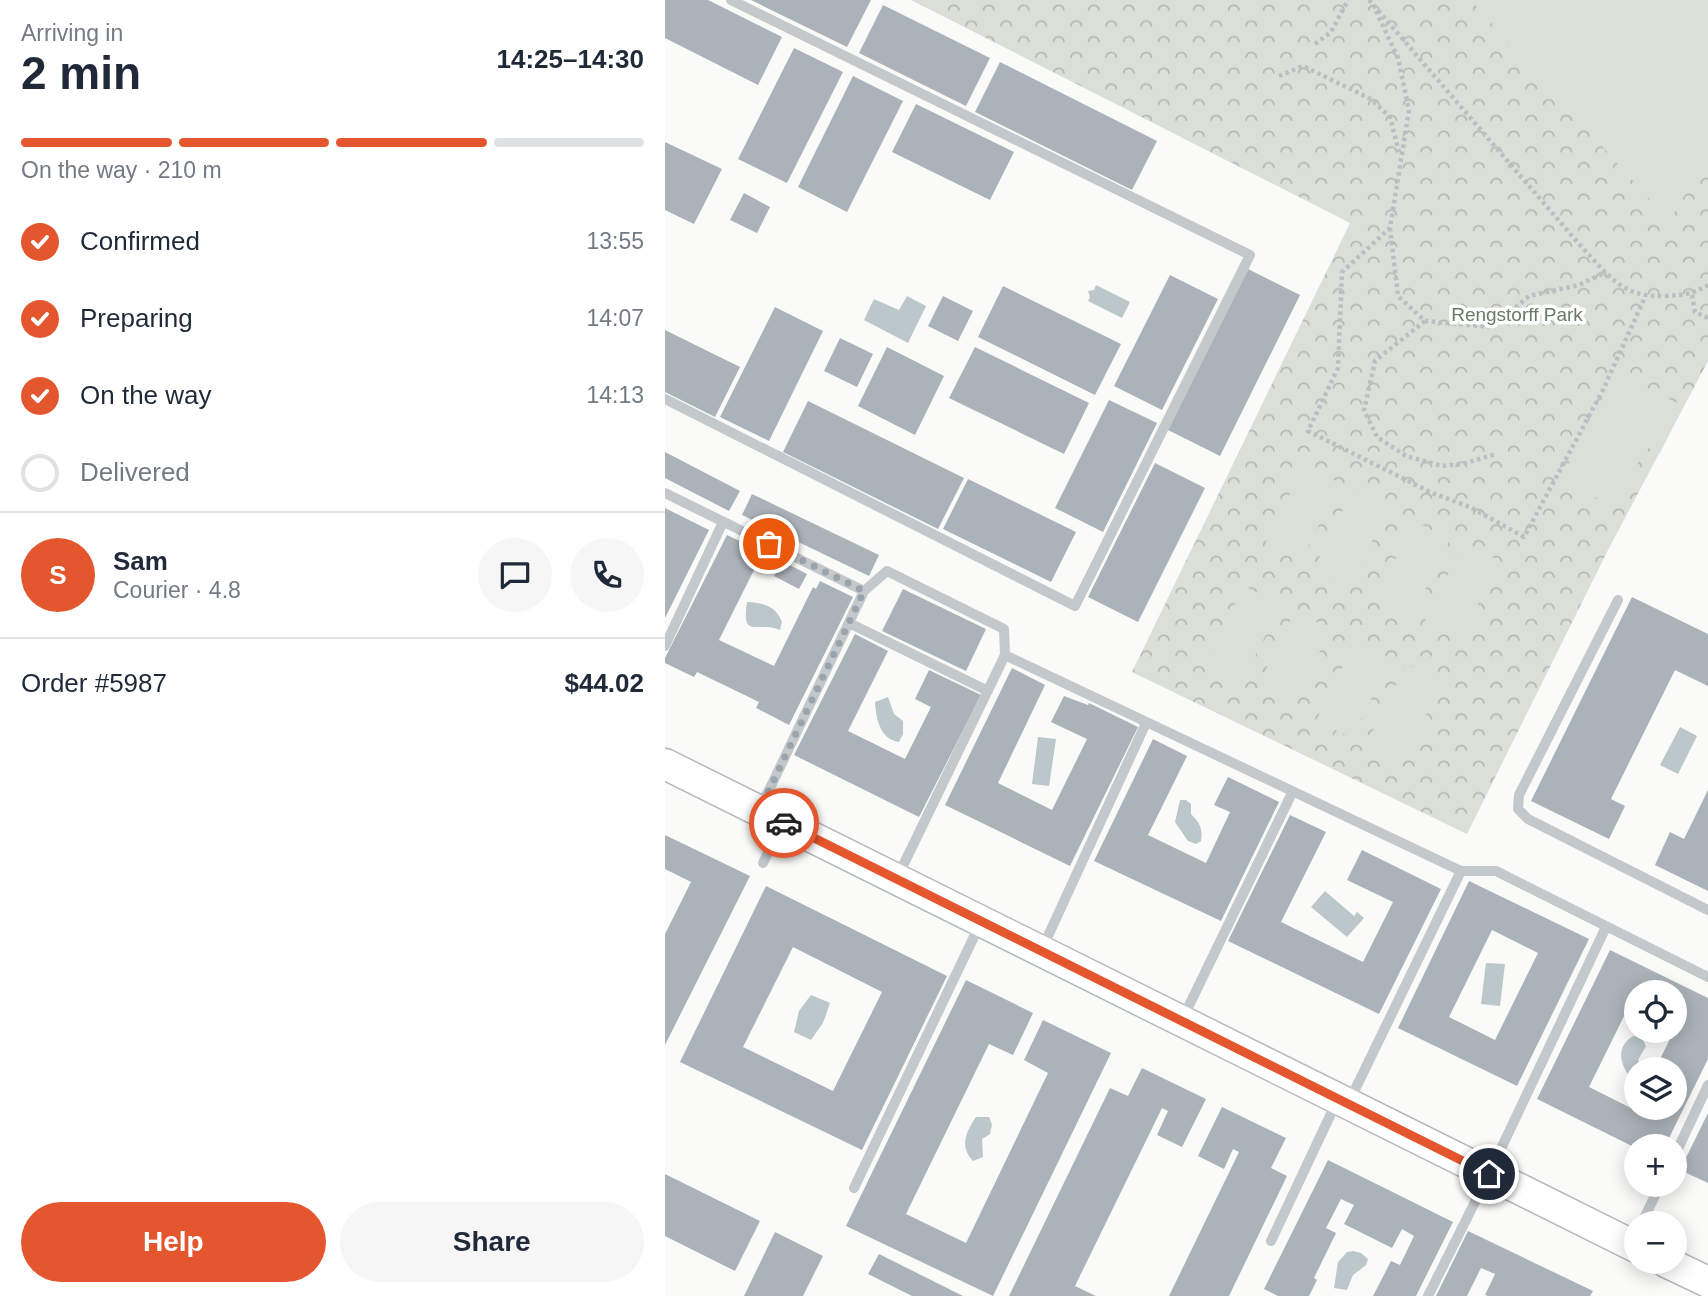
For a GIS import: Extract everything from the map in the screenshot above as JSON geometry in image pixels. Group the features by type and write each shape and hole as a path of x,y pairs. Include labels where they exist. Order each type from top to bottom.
{"main road":[{"path":"665,764 1489,1174 1624,1231"},
{"path":"1687,1272 1708,1282"}],"lane":[{"path":"665,399 1075,606 1250,255 731,0"},
{"path":"665,493 864,591"},
{"path":"665,646 723,522"},
{"path":"763,863 771,817 849,623 864,591 887,571 1004,629 1005,655 897,879"},
{"path":"1618,600 1519,795 1518,809 1528,819 1708,910"},
{"path":"849,623 988,691"},
{"path":"1005,655 1461,872 1496,872 1708,977"},
{"path":"1042,951 1146,723"},
{"path":"1181,1021 1291,793"},
{"path":"1271,1241 1461,872"},
{"path":"854,1188 982,922"},
{"path":"1428,1296 1606,927"},
{"path":"1685,1134 1708,1085"}],"path":[{"path":"1315,44 1331,32 1348,0"},
{"path":"1369,0 1398,58 1409,110 1390,228 1398,296 1425,321 1492,327 1529,296 1579,285 1606,272"},
{"path":"1376,11 1606,272 1629,292 1646,297 1692,295 1708,285"},
{"path":"1279,76 1303,66 1371,99 1390,117 1400,156"},
{"path":"1390,228 1342,272 1338,368 1308,431 1432,494 1470,507 1524,537 1603,390 1646,297"},
{"path":"1692,295 1695,312 1708,318"},
{"path":"1425,321 1375,361 1364,410 1377,437 1406,456 1442,466 1462,464 1496,454"}],"green space":[{"name":"Rengstorff Park","path":"911,0 1708,0 1708,361 1607,552 1467,834 1132,672 1350,223"},
{"path":"1471,0 1708,0 1708,158 1669,221"},
{"path":"1616,372 1683,406 1660,453 1646,447 1615,508 1561,479"},
{"path":"1304,465 1340,483 1301,561 1265,544"},
{"path":"1353,490 1389,507 1350,586 1314,568"},
{"path":"1414,521 1450,539 1411,618 1375,600"},
{"path":"1464,543 1500,561 1460,640 1424,622"},
{"path":"1244,586 1281,604 1242,683 1205,665"},
{"path":"1295,611 1331,629 1292,707 1256,690"},
{"path":"1355,642 1391,659 1352,738 1316,721"},
{"path":"1406,664 1442,682 1403,761 1367,743"}],"shaded area":[{"path":"1096,285 1130,302 1122,318 1088,301 1088,291 1094,290"},
{"path":"907,296 926,306 908,343 864,320 874,299 899,310"},
{"path":"747,602 773,609 782,622 780,630 749,625"},
{"path":"888,697 894,714 903,721 903,734 899,742 883,733 878,721 875,702"},
{"path":"1680,727 1697,736 1678,774 1660,765"},
{"path":"1038,737 1056,739 1049,786 1032,784"},
{"path":"1180,800 1191,804 1191,814 1200,826 1201,841 1196,844 1188,841 1175,822"},
{"path":"1325,891 1354,916 1357,912 1364,918 1347,937 1311,907"},
{"path":"1486,963 1505,964 1500,1006 1481,1004"},
{"path":"811,995 830,1003 823,1023 811,1040 794,1032 799,1011"},
{"path":"1644,1043 1646,1046 1640,1057 1624,1057 1624,1065 1621,1056 1624,1045"},
{"path":"976,1117 989,1117 992,1125 990,1134 982,1139 983,1157 973,1161 966,1150 965,1139"},
{"path":"1353,1251 1368,1259 1366,1265 1353,1275 1347,1290 1334,1288 1338,1262 1347,1252"}],"building":[{"path":"665,0 708,0 782,37 758,85 665,38"},
{"path":"751,0 871,0 847,47"},
{"path":"883,5 990,58 966,106 859,53"},
{"path":"794,48 843,72 787,183 738,159"},
{"path":"1000,62 1157,141 1132,190 975,112"},
{"path":"853,76 903,101 847,212 798,187"},
{"path":"916,104 1014,152 990,200 892,152"},
{"path":"665,142 722,169 694,224 665,210"},
{"path":"744,193 770,207 757,233 730,220"},
{"path":"1248,269 1300,295 1220,456 1168,430"},
{"path":"1170,275 1218,299 1162,410 1114,386"},
{"path":"1003,286 1121,344 1095,395 978,337"},
{"path":"943,296 973,311 958,341 928,326"},
{"path":"775,307 823,331 769,441 720,417"},
{"path":"665,330 740,367 715,417 665,392"},
{"path":"840,338 873,354 857,387 824,371"},
{"path":"887,347 944,376 915,435 858,406"},
{"path":"975,347 1089,403 1064,454 949,398"},
{"path":"1109,400 1157,423 1103,532 1055,508"},
{"path":"808,401 964,478 938,529 783,452"},
{"path":"665,452 740,491 729,511 665,478"},
{"path":"1155,463 1205,488 1138,622 1088,597"},
{"path":"968,479 1076,532 1051,582 943,529"},
{"path":"752,494 879,555 869,576 742,515"},
{"path":"665,508 709,530 665,618"},
{"path":"727,535 760,551 755,560 758,562 719,640 774,666 813,587 816,589 820,581 853,597 789,725 756,708 759,702 697,672 694,677 665,663 665,658"},
{"path":"782,561 807,574 799,589 774,576"},
{"path":"903,589 986,629 966,671 882,631"},
{"path":"1632,597 1708,634 1708,686 1675,670 1611,799 1625,806 1609,839 1531,801"},
{"path":"855,634 888,651 848,731 905,759 931,707 915,699 929,670 981,695 919,817 794,755"},
{"path":"1012,668 1045,685 998,783 1052,810 1087,739 1051,722 1064,696 1088,705 1089,703 1138,727 1070,866 945,805"},
{"path":"1153,739 1187,756 1148,835 1206,863 1230,812 1214,805 1228,777 1279,802 1221,921 1094,861"},
{"path":"1708,790 1708,891 1655,865 1670,832 1684,839"},
{"path":"1290,815 1326,832 1281,922 1363,962 1393,902 1347,880 1362,850 1441,889 1379,1014 1228,941"},
{"path":"665,835 750,876 665,1045 665,934 691,882 665,869"},
{"path":"1469,881 1589,939 1517,1086 1398,1028","holes":["1492,930 1538,953 1495,1040 1449,1017"]},
{"path":"766,886 947,976 862,1150 680,1062","holes":["793,947 882,992 833,1091 743,1047"]},
{"path":"1610,950 1671,980 1624,980 1624,1016 1589,1087 1624,1104 1624,1120 1678,1120 1671,1134 1624,1134 1624,1142 1537,1099"},
{"path":"966,980 1033,1013 1013,1055 989,1044 906,1214 966,1243 1048,1073 1024,1060 1043,1020 1111,1053 993,1296 846,1226"},
{"path":"1687,988 1708,998 1708,1059 1687,1101 1687,1057 1661,1057 1668,1043 1687,1043"},
{"path":"1142,1068 1206,1099 1182,1147 1157,1135 1168,1111 1162,1108 1075,1286 1096,1296 1009,1296 1110,1088 1128,1096"},
{"path":"1222,1107 1286,1138 1271,1168 1287,1176 1229,1296 1169,1296 1239,1152 1233,1149 1224,1169 1198,1156"},
{"path":"1708,1113 1708,1183 1687,1173 1687,1156"},
{"path":"1328,1160 1453,1222 1416,1296 1373,1296 1391,1261 1400,1265 1414,1236 1402,1229 1392,1248 1344,1224 1354,1205 1341,1199 1326,1228 1336,1233 1314,1278 1317,1280 1309,1296 1278,1296 1264,1289"},
{"path":"665,1174 760,1221 735,1271 665,1236"},
{"path":"1468,1231 1593,1291 1590,1296 1488,1296 1485,1295 1495,1274 1481,1268 1467,1296 1436,1296"},
{"path":"775,1232 823,1256 803,1296 744,1296"},
{"path":"879,1254 963,1296 912,1296 868,1274"}],"way so far":[{"path":"769,544 864,591 759,811 784,823"}],"route":[{"path":"784,823 1489,1174"}]}
